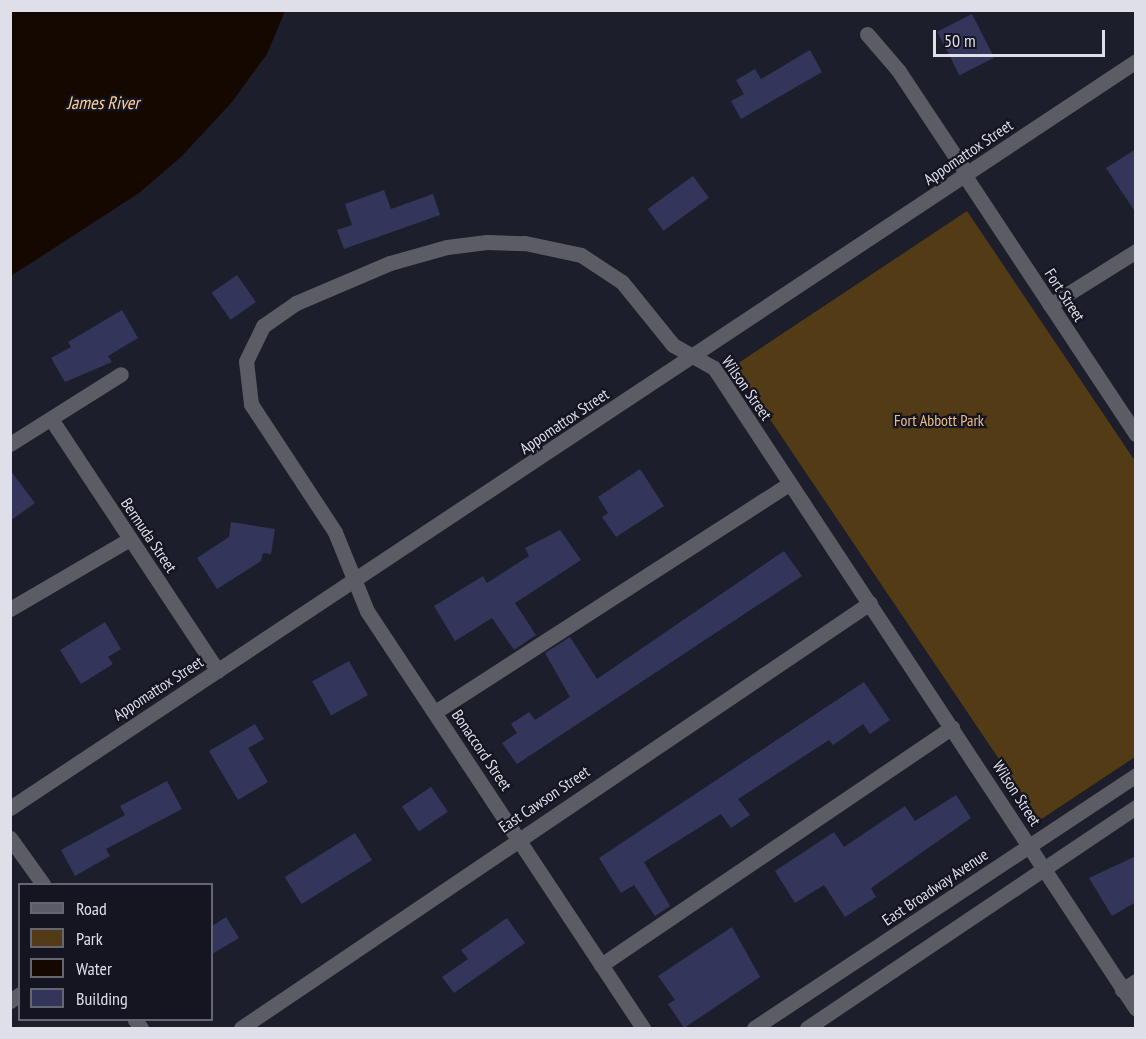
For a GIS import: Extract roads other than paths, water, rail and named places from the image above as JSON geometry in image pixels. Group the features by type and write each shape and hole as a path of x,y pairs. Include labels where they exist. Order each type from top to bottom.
{"street":[{"name":"Fort Street","path":"867,34 898,70 1135,432"},
{"name":"Appomattox Street","path":"10,808 1136,61"},
{"name":"Wilson Street","path":"356,580 335,532 251,404 246,361 251,343 282,310 390,263 447,247 525,243 598,263 643,304 673,345 695,355 722,379 1136,1009"},
{"path":"1050,305 1136,251"},
{"path":"10,444 121,374"},
{"name":"Bermuda Street","path":"51,419 218,671"},
{"path":"435,712 789,484"},
{"path":"10,609 130,539"},
{"name":"Bonaccord Street","path":"356,580 367,611 643,1029"},
{"name":"East Cawson Street","path":"241,1029 519,838 870,603"},
{"path":"601,965 952,727"},
{"name":"East Broadway Avenue","path":"754,1029 1136,775"},
{"path":"807,1029 1136,807"},
{"path":"10,838 42,883"},
{"path":"1122,990 1136,981"}],"water":[{"name":"James River","path":"11,10 285,11 267,54 232,102 181,157 139,193 11,276"}],"park label":[{"name":"Fort Abbott Park","path":"939,420"}]}
